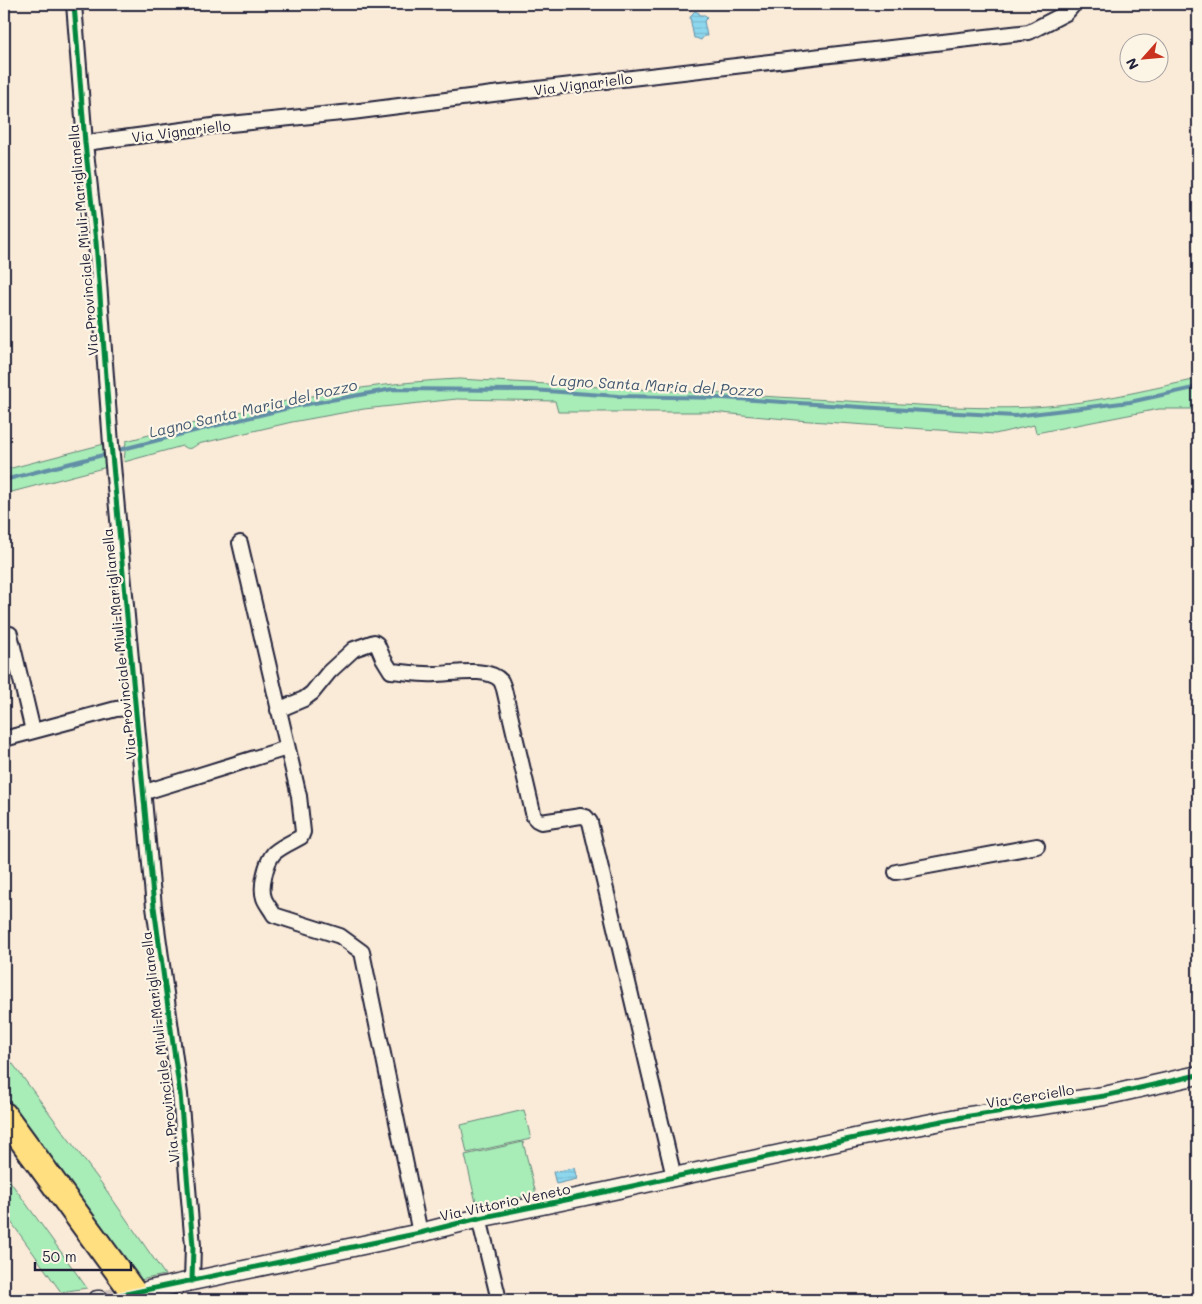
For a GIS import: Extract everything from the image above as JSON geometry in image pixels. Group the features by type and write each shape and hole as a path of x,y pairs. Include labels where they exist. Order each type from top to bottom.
{"highway":[{"path":"4,1115 144,1295"},
{"path":"4,1144 105,1300"}],"street":[{"name":"Via Provinciale Miuli-Mariglianella","path":"74,4 85,143 96,242 111,444 156,917 180,1094 193,1246 192,1281"},
{"name":"Via Vignariello","path":"85,143 220,125 352,112 1029,32 1066,13 1074,4"},
{"path":"240,543 299,796 303,832 301,837 274,854 267,865 264,875 263,896 274,915 340,936 362,952 420,1233"},
{"path":"10,634 33,731"},
{"path":"278,710 304,699 354,649 374,642 377,644 391,672 434,674 481,672 494,676 500,681 504,689 534,817 541,822 581,816 586,817 590,822 674,1177"},
{"path":"4,739 116,709 127,708 136,710"},
{"path":"144,792 287,748"},
{"path":"896,872 1037,846"},
{"name":"Via Cerciello","path":"864,1136 963,1117 1104,1096 1198,1075"},
{"name":"Via Vittorio Veneto","path":"144,1295 192,1281 864,1136"},
{"path":"479,1218 499,1300"}],"green space":[{"path":"459,379 996,408 1038,407 1082,402 1198,379 1198,409 1159,409 1036,433 1034,425 995,434 711,412 558,412 555,401 457,399 364,409 292,422 198,444 190,448 182,446 124,462 126,441 223,416 280,402 382,385"},
{"path":"104,444 107,467 4,494 4,470"},
{"path":"4,1052 102,1184 165,1275 140,1280 4,1098"},
{"path":"524,1110 531,1139 467,1153 461,1125"},
{"path":"523,1142 536,1194 477,1207 465,1155"},
{"path":"4,1173 87,1288 61,1292 4,1212"}],"water":[{"path":"695,11 700,15 705,15 707,18 704,21 707,36 704,36 701,40 694,38 690,17"},
{"path":"574,1168 577,1179 556,1184 553,1172"}],"waterway":[{"name":"Lagno Santa Maria del Pozzo","path":"119,450 297,406 393,389 532,390 618,396 722,398 1015,416 1130,402 1198,387"},
{"name":"Lagno Santa Maria del Pozzo","path":"4,480 103,455"}],"tunnel":[{"path":"100,1300 144,1291"}],"cycle path":[{"path":"74,4 85,143 96,242 111,444 154,907 180,1094 193,1246 192,1281"},
{"path":"97,1300 420,1233 479,1218 864,1136 963,1117 1104,1096 1198,1075"}]}
